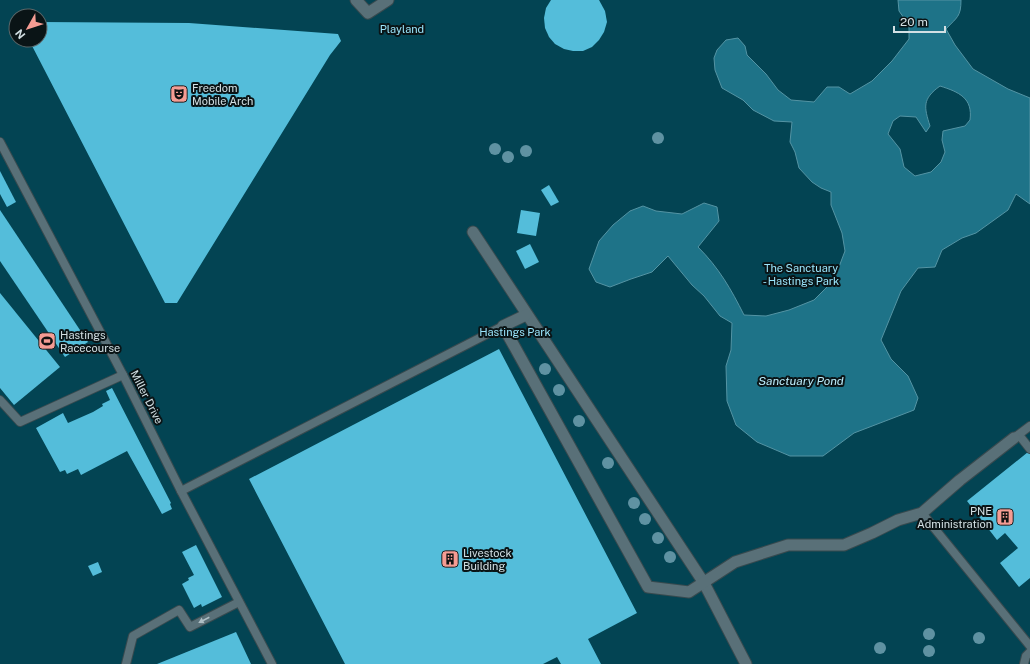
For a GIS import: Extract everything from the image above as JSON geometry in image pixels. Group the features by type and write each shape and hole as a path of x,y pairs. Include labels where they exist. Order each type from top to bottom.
{"street":[{"path":"356,0 368,13 388,0"},
{"path":"473,232 526,315 704,583 746,664"},
{"path":"526,315 503,326 648,588 690,592 735,562 788,545 844,545 898,520 922,513 960,480 1016,437"}],"lane":[{"name":"Miller Drive","path":"0,142 123,375 181,491 272,664"},
{"path":"181,491 503,326"},
{"path":"0,400 20,422 123,375"},
{"path":"1030,426 1016,437 1030,449"},
{"path":"922,513 1030,646"},
{"path":"126,664 134,636 179,610 190,627 239,602"},
{"path":"1024,664 1026,656 1030,652"}],"green space":[{"name":"Hastings Park","path":"0,0 1030,0 1030,664 0,664"}],"water":[{"name":"Sanctuary Pond","path":"898,0 961,0 960,10 956,19 946,29 955,45 973,69 1008,89 1030,98 1030,204 1016,194 1008,210 976,233 962,238 942,250 935,267 918,268 901,291 881,340 891,359 908,376 918,398 914,410 854,433 823,456 790,456 757,442 736,425 727,401 726,366 731,350 732,323 720,316 668,256 652,272 610,287 596,282 589,269 599,241 613,225 630,211 643,206 656,211 682,214 704,203 717,207 719,221 698,247 724,279 744,315 766,316 789,310 814,300 834,280 845,251 842,233 831,205 831,192 812,182 799,168 795,152 790,142 792,122 774,121 753,110 743,100 722,88 715,70 714,58 717,50 726,40 738,38 745,46 747,55 766,74 778,90 791,100 814,102 827,87 839,87 850,94 872,81 892,61 909,39 909,25 899,11","holes":["940,86 959,94 967,101 970,112 970,120 965,126 943,131 942,140 945,152 941,162 931,172 915,176 904,167 900,149 888,134 893,121 900,116 916,117 926,132 930,126 926,114 927,99"]}],"building":[{"path":"551,0 599,0 605,11 607,22 604,32 599,40 592,47 583,51 564,49 555,44 549,37 545,28 544,18 546,8"},
{"path":"48,22 189,23 338,34 341,41 330,55 177,303 165,303 33,48 48,48"},
{"path":"0,171 16,202 7,207 0,194"},
{"path":"549,185 559,202 551,206 541,190"},
{"path":"0,210 88,342 65,357 0,261"},
{"path":"521,210 540,213 536,236 517,233"},
{"path":"530,244 539,262 525,269 516,251"},
{"path":"0,293 60,367 14,405 0,388"},
{"name":"Livestock Building","path":"499,349 637,613 588,639 601,664 561,664 557,657 543,664 345,664 249,479"},
{"path":"112,388 171,503 172,509 162,514 127,451 81,475 78,469 67,474 65,470 60,472 36,428 63,413 68,423 93,412 103,406 102,404 110,400 106,391"},
{"name":"PNE Administration","path":"1028,452 1030,454 1030,578 1019,587 1000,563 1018,548 1005,533 997,540 967,501"},
{"path":"196,545 222,597 202,607 201,604 194,608 182,584 194,575 182,552"},
{"path":"98,562 102,572 93,576 88,566"},
{"path":"236,632 251,664 157,664"}],"place":[{"name":"Freedom Mobile Arch","path":"179,94"},
{"name":"Hastings Racecourse","path":"47,341"},
{"name":"PNE Administration","path":"1005,517"},
{"name":"Livestock Building","path":"450,559"}],"park label":[{"name":"Playland","path":"402,29"},
{"name":"The Sanctuary - Hastings Park","path":"801,274"}]}
